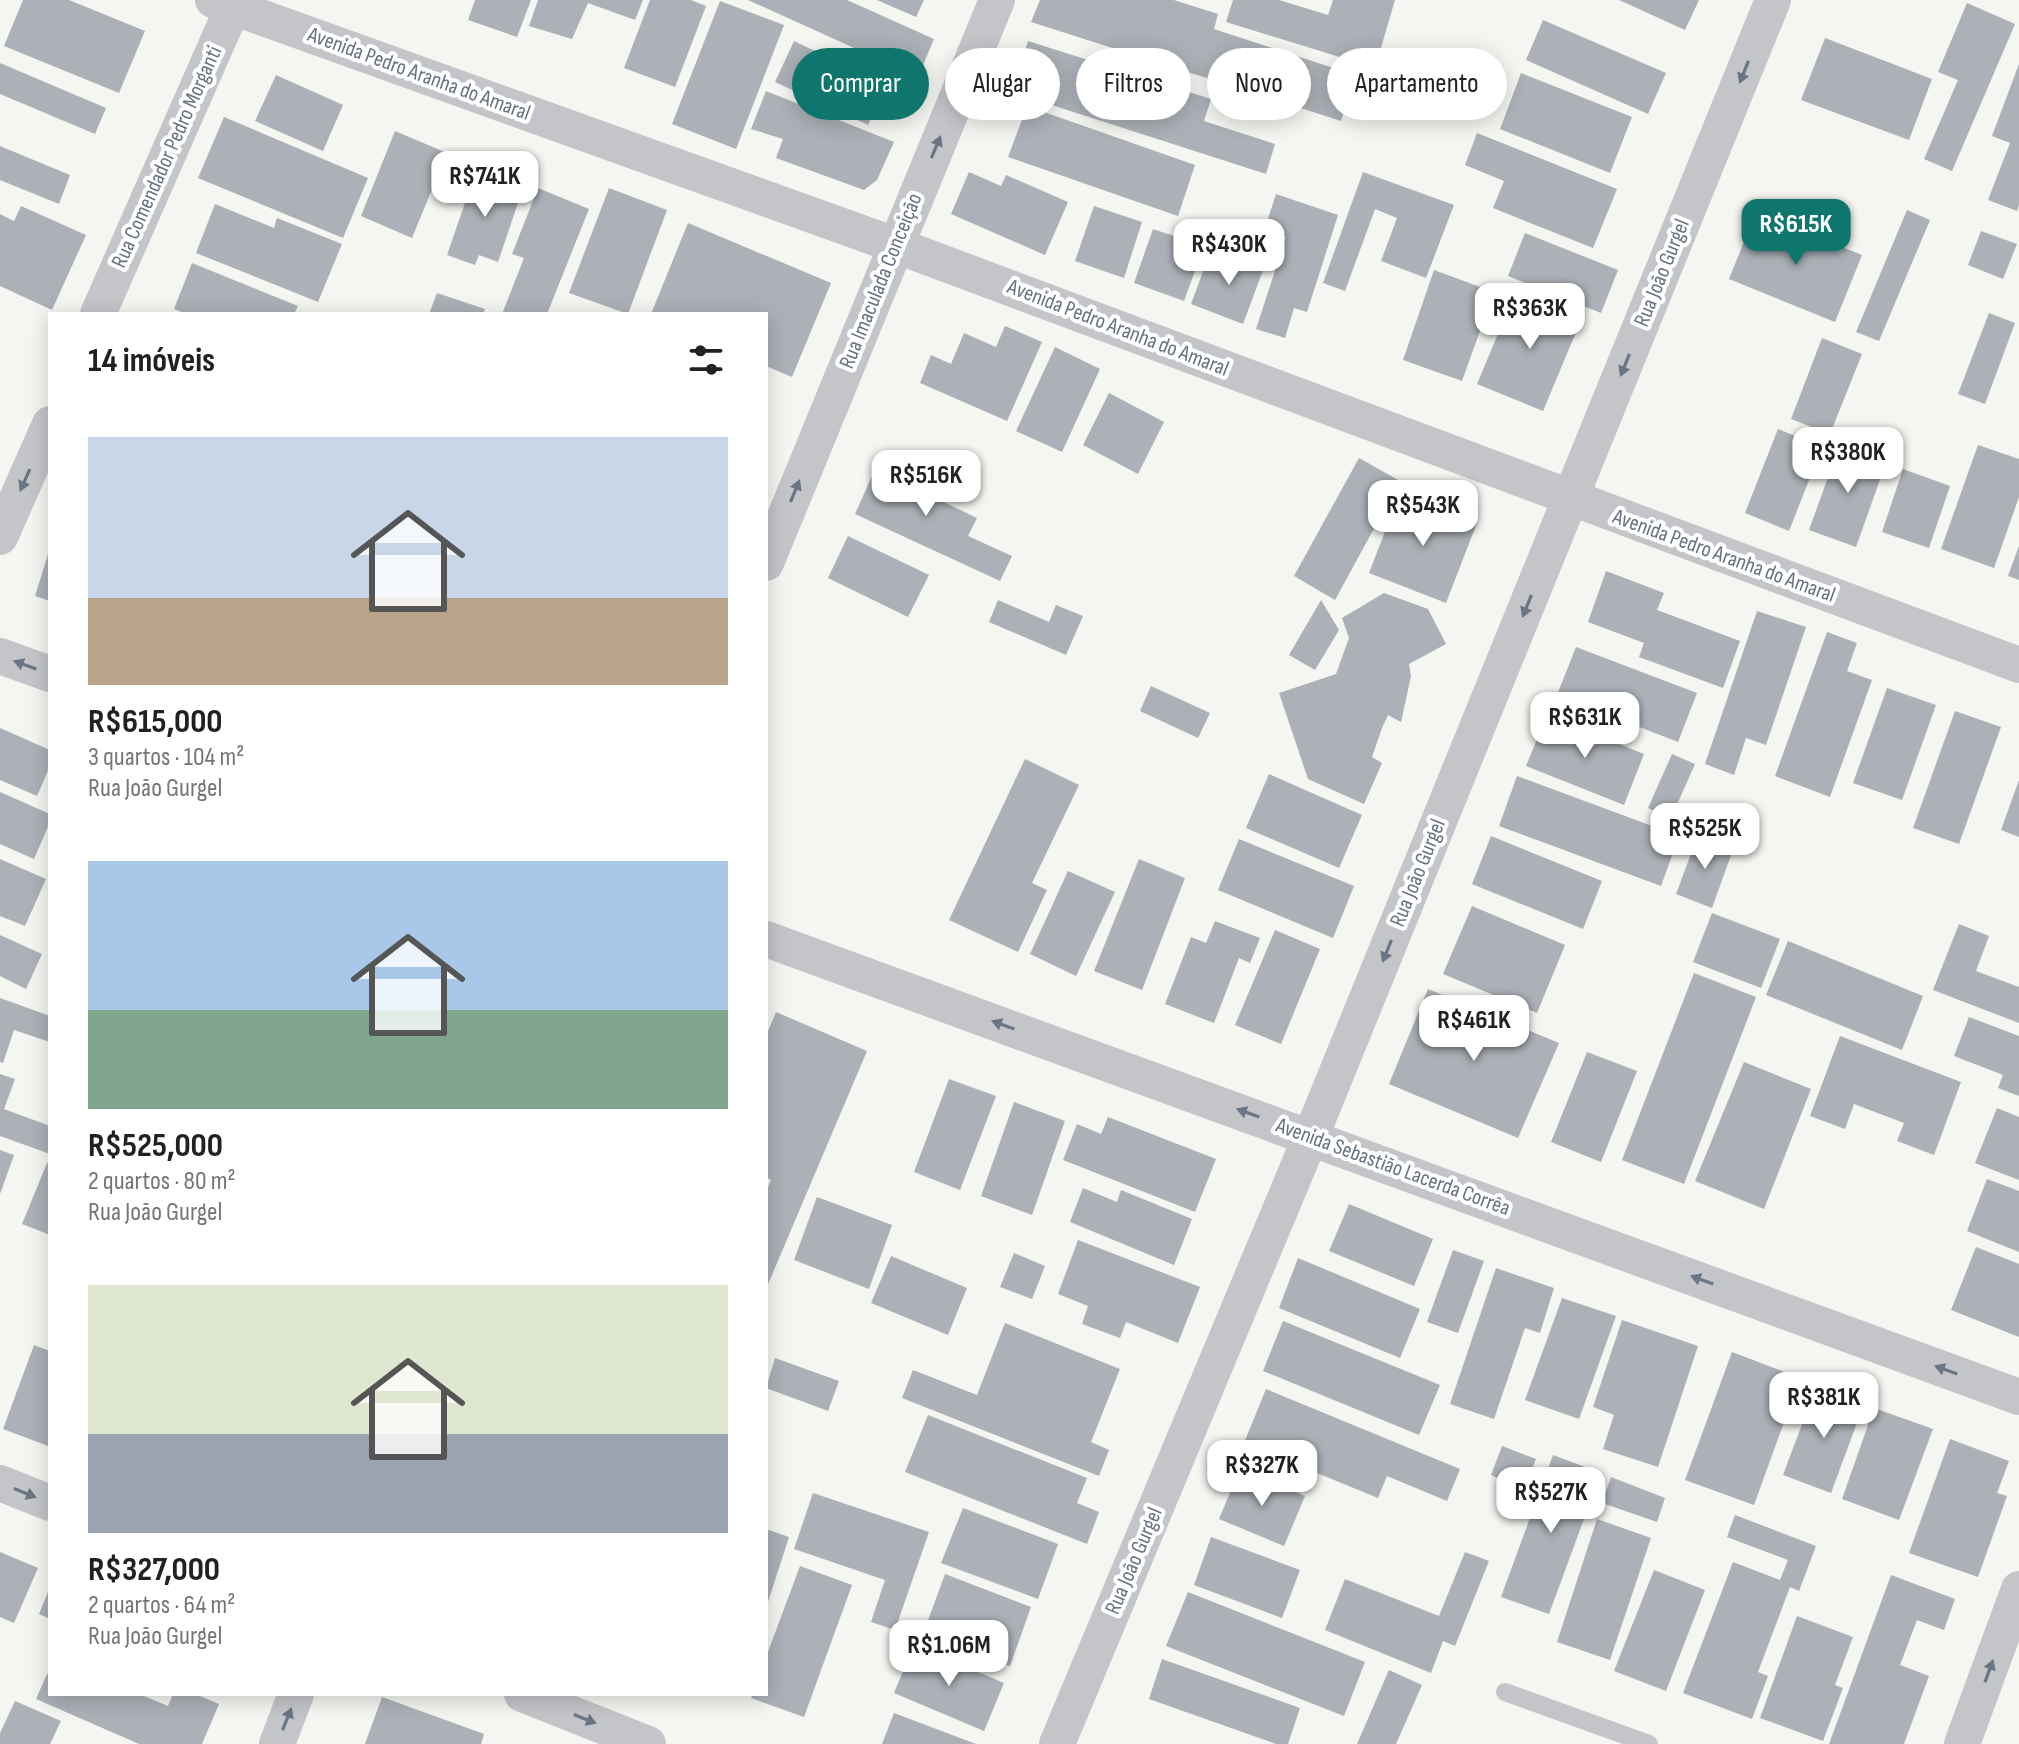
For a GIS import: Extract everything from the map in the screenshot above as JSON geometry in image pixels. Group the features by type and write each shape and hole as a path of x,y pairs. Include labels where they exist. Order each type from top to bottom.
{"street":[{"name":"Rua Imaculada Conceição","path":"768,558 997,0"},
{"name":"Rua João Gurgel","path":"1057,1744 1311,1136 1773,0"},
{"name":"Avenida Pedro Aranha do Amaral","path":"227,2 895,245 2019,665"},
{"name":"Rua Comendador Pedro Morganti","path":"99,312 227,2"},
{"path":"0,537 48,429"},
{"path":"0,656 48,673"},
{"name":"Avenida Sebastião Lacerda Corrêa","path":"768,940 2019,1397"},
{"path":"0,1483 48,1502"},
{"path":"1962,1744 2019,1589"},
{"path":"277,1744 295,1696"},
{"path":"527,1696 648,1744"}],"lane":[{"path":"1505,1692 1649,1744"}],"building":[{"path":"23,0 69,0 145,31 119,93 4,46"},
{"path":"475,0 531,0 517,37 468,20"},
{"path":"538,0 643,0 635,20 588,3 572,39 529,26"},
{"path":"650,0 691,0 706,6 675,87 624,68"},
{"path":"748,0 847,0 934,39 929,51 929,48 854,48"},
{"path":"877,0 924,0 916,17"},
{"path":"1040,0 1174,0 1218,14 1214,29 1272,48 1207,48 1207,78 1191,73 1191,48 1112,48 1031,22"},
{"path":"1233,0 1279,0 1328,15 1333,0 1395,0 1381,48 1327,48 1327,53 1226,22"},
{"path":"1619,0 1699,0 1685,30"},
{"path":"720,1 784,25 736,149 672,124"},
{"path":"1967,3 2015,24 1952,171 1924,159 1958,80 1938,72"},
{"path":"1543,20 1666,73 1648,114 1526,60"},
{"path":"1825,38 1932,79 1909,140 1801,100"},
{"path":"794,41 809,48 792,48 792,90 775,82"},
{"path":"1028,41 1050,48 1026,48"},
{"path":"1060,51 1076,56 1076,113 1060,108"},
{"path":"1311,61 1327,66 1327,117 1311,111"},
{"path":"0,63 106,108 95,134 0,94"},
{"path":"2019,64 2017,211 1988,200 2010,143 1992,136"},
{"path":"1521,73 1632,117 1610,173 1500,129 1503,120 1507,120 1507,110"},
{"path":"276,75 343,105 323,151 255,121"},
{"path":"766,91 792,101 792,120 839,120 894,142 877,180 864,190 776,158 783,139 751,129"},
{"path":"1191,93 1207,98 1204,121 1275,144 1266,174 1098,120 1191,120"},
{"path":"224,117 368,178 343,238 198,178"},
{"path":"1060,118 1195,165 1178,216 1008,157 1022,120 1060,120"},
{"path":"395,131 447,153 412,238 361,216"},
{"path":"1477,133 1617,189 1593,248 1493,208 1504,181 1465,165"},
{"path":"0,146 70,175 59,204 0,180"},
{"path":"476,171 523,188 498,262 479,255 475,265 447,255"},
{"path":"969,172 1001,186 1006,175 1068,202 1045,255 951,214"},
{"path":"1363,172 1454,205 1426,278 1381,261 1397,218 1375,209 1345,291 1323,283"},
{"path":"538,188 589,209 548,312 503,312 524,258 512,254"},
{"path":"609,188 667,210 629,312 569,293"},
{"path":"1276,194 1338,215 1307,312 1294,308 1285,338 1256,329 1286,237 1264,231"},
{"path":"215,204 274,228 277,218 342,244 318,302 196,253"},
{"path":"21,206 86,235 52,310 0,286 0,214 14,221"},
{"path":"1094,206 1142,222 1124,278 1075,261"},
{"path":"1907,210 1930,220 1879,341 1856,332"},
{"path":"1756,212 1862,255 1835,322 1729,279"},
{"path":"688,223 831,283 792,377 768,367 768,312 652,312"},
{"path":"1153,229 1204,246 1184,301 1134,283"},
{"path":"1981,231 2017,244 2003,279 1968,265"},
{"path":"1525,233 1618,270 1601,313 1508,276"},
{"path":"1235,251 1266,262 1243,324 1191,304 1208,258 1230,266"},
{"path":"192,263 298,306 295,312 182,312 174,309"},
{"path":"1434,270 1494,292 1462,381 1403,360"},
{"path":"1516,291 1582,318 1543,411 1477,384"},
{"path":"437,293 485,309 484,312 430,312"},
{"path":"1989,313 2015,323 1985,404 1958,394"},
{"path":"1005,326 1042,342 1007,421 920,383 931,355 951,364 964,333 996,347"},
{"path":"1822,338 1862,354 1830,434 1791,419"},
{"path":"1055,347 1100,369 1062,452 1016,431"},
{"path":"1109,393 1164,422 1138,474 1083,445"},
{"path":"1778,429 1822,447 1789,531 1745,513"},
{"path":"1840,444 1887,460 1856,547 1809,530"},
{"path":"1978,445 2019,459 2019,497 1994,568 1941,549"},
{"path":"881,456 931,478 925,493 977,518 968,536 1012,556 1000,581 855,514"},
{"path":"1359,458 1400,481 1335,600 1294,576"},
{"path":"1903,469 1950,486 1929,548 1882,532"},
{"path":"1400,493 1477,523 1446,603 1369,573"},
{"path":"848,536 929,575 908,617 828,578"},
{"path":"2019,546 2019,580 2008,576"},
{"path":"48,554 48,600 35,596"},
{"path":"1606,571 1664,593 1657,610 1740,641 1723,688 1639,657 1644,643 1588,622"},
{"path":"1384,593 1428,609 1446,644 1409,664 1411,676 1401,722 1388,715 1382,728 1372,757 1382,763 1364,804 1308,779 1279,693 1336,674 1349,638 1342,618"},
{"path":"998,600 1049,622 1056,605 1083,616 1066,655 989,622"},
{"path":"1321,600 1339,630 1315,670 1289,655"},
{"path":"1757,611 1806,627 1766,745 1746,738 1734,775 1705,764"},
{"path":"1827,632 1857,643 1847,671 1872,680 1830,797 1775,776"},
{"path":"1576,647 1697,693 1678,742 1557,695"},
{"path":"1151,686 1210,713 1198,738 1140,711"},
{"path":"1887,688 1936,705 1902,800 1853,783"},
{"path":"1955,711 2001,727 1959,844 1913,828"},
{"path":"1547,715 1644,754 1624,805 1526,766"},
{"path":"0,728 48,749 48,771 37,796 0,780"},
{"path":"1672,754 1695,764 1671,818 1648,808"},
{"path":"1025,759 1079,785 1032,883 1047,890 1018,952 949,920"},
{"path":"1269,774 1362,815 1339,868 1246,828"},
{"path":"1517,776 1679,836 1661,886 1499,826"},
{"path":"2019,780 2019,837 2001,830"},
{"path":"0,792 48,813 48,827 34,859 0,844"},
{"path":"1698,835 1734,847 1712,908 1676,894"},
{"path":"1491,836 1602,881 1583,929 1472,884"},
{"path":"1239,839 1354,886 1333,938 1218,890"},
{"path":"0,859 46,879 25,926 0,916"},
{"path":"1139,859 1185,878 1142,990 1094,971"},
{"path":"1068,871 1115,892 1076,976 1030,954"},
{"path":"1472,906 1565,945 1537,1013 1443,974"},
{"path":"1712,913 1780,939 1761,988 1693,962"},
{"path":"1215,921 1260,938 1250,963 1239,958 1214,1023 1165,1004 1191,937 1206,943"},
{"path":"1959,924 1989,936 1976,971 2019,987 2019,1023 1933,990"},
{"path":"1275,930 1320,949 1281,1044 1235,1025"},
{"path":"0,935 42,954 26,989 0,976"},
{"path":"1788,941 1923,996 1902,1050 1766,995"},
{"path":"1694,973 1756,997 1684,1184 1622,1160"},
{"path":"1428,989 1559,1043 1518,1138 1389,1084"},
{"path":"0,998 48,1015 48,1041 14,1030 3,1063 0,1062"},
{"path":"776,1012 867,1051 768,1284 768,1187 771,1180 768,1178 768,1031"},
{"path":"1969,1017 2019,1036 2019,1096 1998,1088 2003,1075 1954,1056"},
{"path":"1840,1036 1961,1082 1934,1155 1897,1141 1904,1123 1854,1104 1845,1129 1810,1116"},
{"path":"1587,1052 1637,1071 1601,1162 1551,1142"},
{"path":"1744,1062 1811,1089 1764,1209 1695,1181"},
{"path":"0,1074 15,1079 4,1109 48,1125 48,1153 0,1136"},
{"path":"949,1079 996,1096 960,1190 914,1172"},
{"path":"1014,1102 1065,1121 1032,1215 981,1196"},
{"path":"1997,1108 2019,1117 2019,1180 1975,1163"},
{"path":"1108,1117 1216,1159 1195,1212 1063,1160 1077,1124 1101,1134"},
{"path":"0,1150 14,1155 0,1194"},
{"path":"47,1163 48,1163 48,1234 22,1224"},
{"path":"1987,1179 2019,1191 2019,1252 1967,1231"},
{"path":"1083,1188 1117,1202 1121,1190 1192,1219 1174,1265 1070,1222"},
{"path":"817,1197 892,1225 869,1289 794,1260"},
{"path":"1349,1204 1433,1239 1414,1286 1329,1251"},
{"path":"1078,1240 1200,1287 1178,1343 1126,1322 1120,1338 1082,1324 1088,1306 1058,1294"},
{"path":"1976,1247 2019,1264 2019,1337 1951,1310"},
{"path":"1453,1250 1484,1261 1458,1333 1427,1322"},
{"path":"1014,1253 1045,1266 1032,1299 1000,1287"},
{"path":"891,1256 967,1288 948,1335 871,1303"},
{"path":"1298,1258 1420,1309 1400,1358 1279,1308"},
{"path":"1496,1268 1554,1288 1540,1333 1525,1328 1494,1419 1450,1404"},
{"path":"1562,1298 1616,1316 1579,1419 1525,1400"},
{"path":"1622,1320 1698,1346 1658,1467 1603,1449 1614,1415 1593,1407"},
{"path":"1283,1321 1440,1385 1419,1435 1263,1371"},
{"path":"1005,1323 1120,1369 1091,1442 1109,1450 1099,1476 902,1398 913,1370 977,1395"},
{"path":"34,1345 48,1350 48,1446 3,1429"},
{"path":"1732,1352 1800,1378 1754,1505 1685,1480"},
{"path":"775,1358 839,1381 828,1411 768,1389"},
{"path":"1816,1387 1864,1404 1831,1493 1783,1475"},
{"path":"1266,1389 1460,1469 1447,1501 1387,1476 1378,1498 1244,1443"},
{"path":"1874,1408 1933,1429 1899,1520 1842,1499"},
{"path":"928,1415 1087,1478 1077,1503 1099,1512 1087,1544 905,1472"},
{"path":"1950,1439 2009,1461 1997,1493 2007,1496 1978,1577 1909,1553"},
{"path":"1502,1446 1536,1459 1524,1489 1491,1475"},
{"path":"1553,1455 1601,1473 1549,1614 1501,1597"},
{"path":"1240,1469 1305,1496 1284,1546 1219,1519"},
{"path":"1611,1477 1665,1498 1657,1522 1602,1503"},
{"path":"813,1493 929,1532 895,1630 871,1622 885,1580 794,1549"},
{"path":"963,1508 1058,1544 1038,1599 941,1563"},
{"path":"1735,1515 1816,1546 1799,1591 1790,1587 1758,1672 1768,1676 1752,1719 1683,1693 1733,1562 1780,1580 1788,1560 1727,1537"},
{"path":"1597,1519 1651,1538 1610,1660 1557,1642"},
{"path":"768,1530 789,1537 768,1602"},
{"path":"1211,1537 1300,1570 1282,1618 1194,1585"},
{"path":"0,1552 38,1568 14,1623 0,1617"},
{"path":"1465,1552 1489,1561 1455,1646 1443,1641 1431,1673 1325,1630 1345,1579 1439,1616"},
{"path":"800,1566 852,1585 804,1717 751,1698 768,1696 768,1652"},
{"path":"1654,1570 1705,1590 1666,1691 1614,1671"},
{"path":"945,1574 1031,1607 1010,1666 923,1634"},
{"path":"1891,1575 1955,1599 1944,1630 1917,1620 1900,1665 1929,1676 1904,1744 1829,1744"},
{"path":"48,1592 48,1618 39,1614"},
{"path":"1188,1592 1365,1662 1344,1716 1166,1646"},
{"path":"1797,1616 1853,1637 1835,1685 1843,1688 1823,1741 1760,1718"},
{"path":"914,1645 1004,1683 984,1731 894,1693"},
{"path":"1162,1659 1300,1708 1288,1744 1276,1744 1149,1699"},
{"path":"1389,1670 1422,1685 1396,1744 1357,1744"},
{"path":"47,1674 48,1696 144,1696 168,1706 172,1696 200,1696 219,1704 202,1744 139,1744 36,1699"},
{"path":"382,1697 484,1734 481,1744 365,1744"},
{"path":"15,1701 61,1721 50,1744 0,1744 0,1733"},
{"path":"894,1713 976,1744 882,1744"}]}
